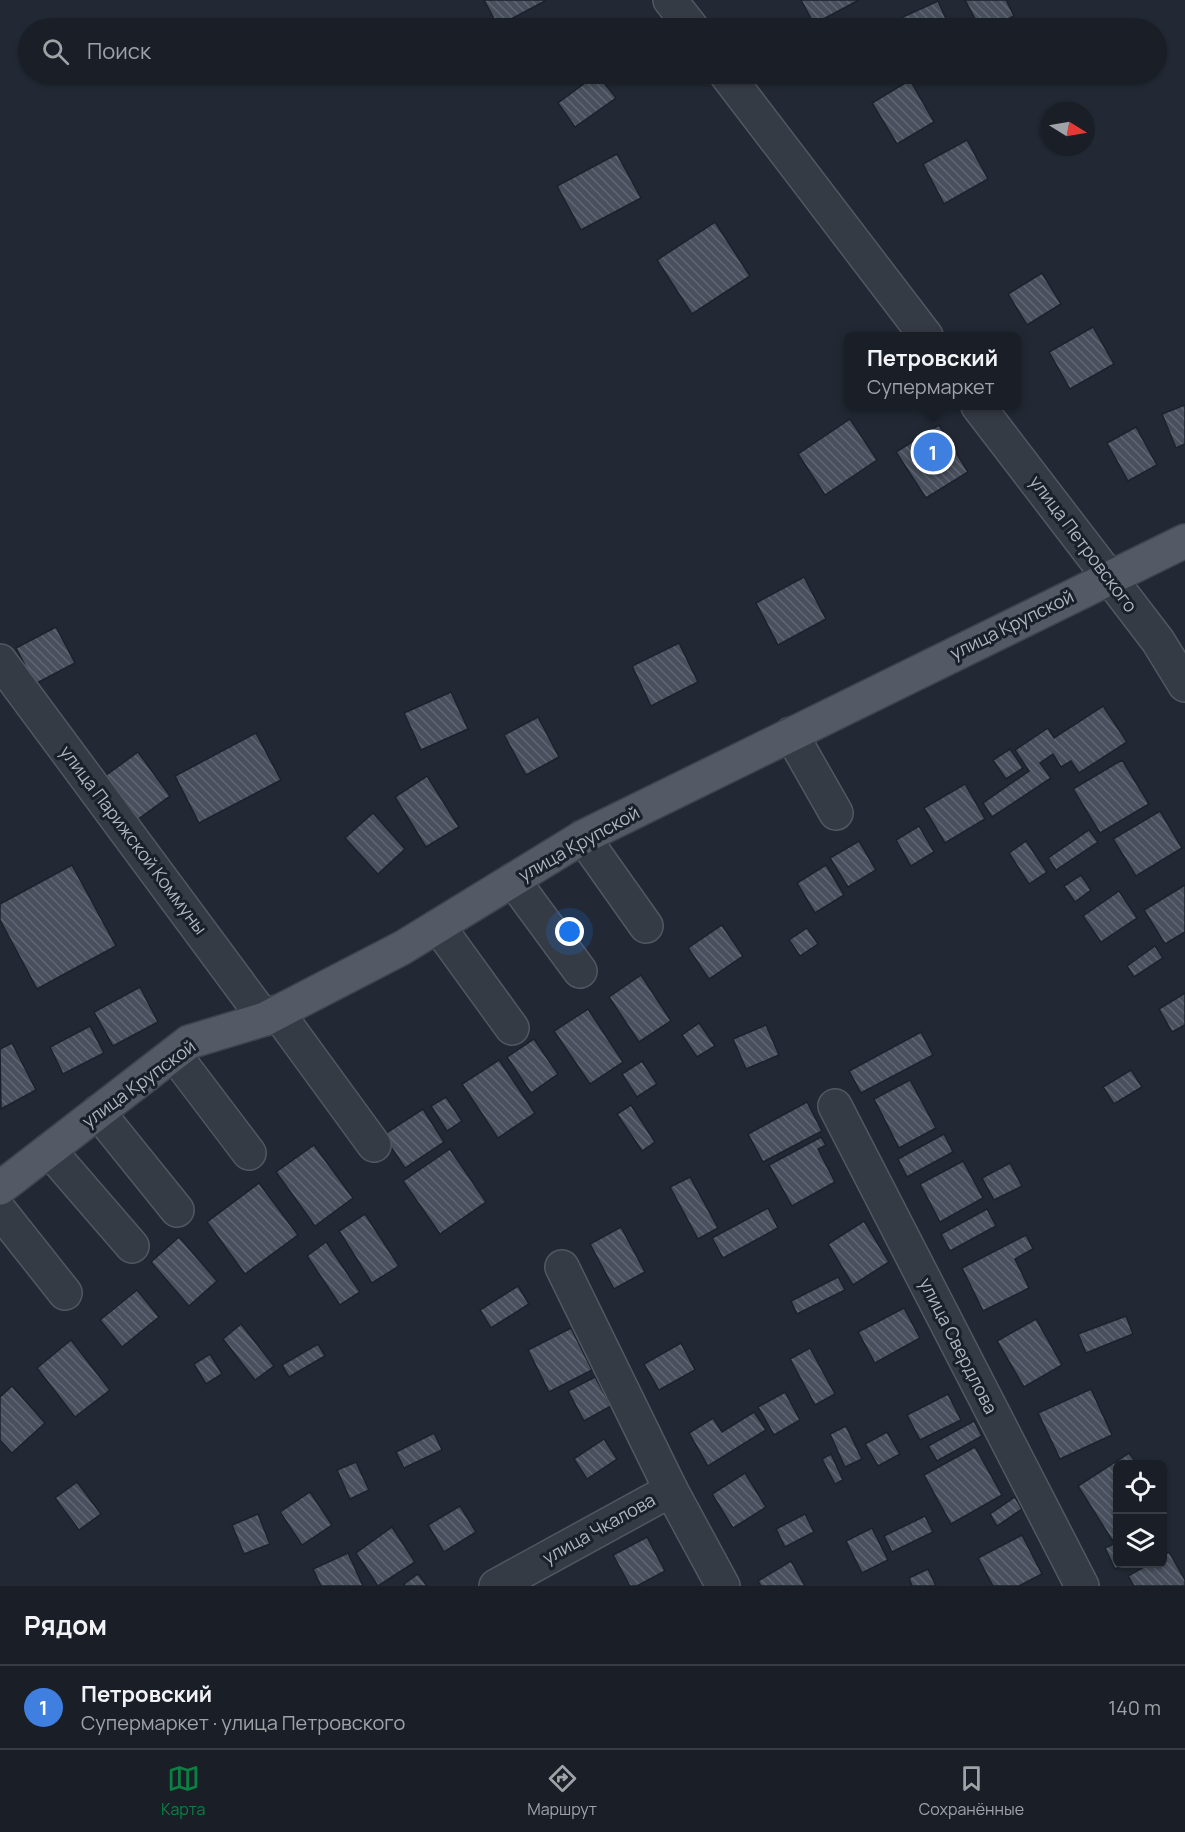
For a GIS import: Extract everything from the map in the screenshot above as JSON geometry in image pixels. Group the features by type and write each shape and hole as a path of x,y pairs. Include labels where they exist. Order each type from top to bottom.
{"main road":[{"name":"улица Крупской","path":"0,1188 189,1042 271,1015 402,948 583,837 1185,541"}],"street":[{"path":"670,0 684,18"},
{"path":"734,84 923,332"},
{"name":"улица Петровского","path":"982,410 1158,641 1185,685"},
{"name":"улица Парижской Коммуны","path":"0,661 271,1015 374,1145"},
{"path":"791,734 836,813"},
{"path":"583,837 646,926"},
{"path":"513,880 580,971"},
{"path":"438,926 512,1028"},
{"path":"174,1054 249,1153"},
{"name":"улица Свердлова","path":"835,1106 1082,1586"},
{"path":"98,1112 177,1210"},
{"path":"49,1150 132,1246"},
{"path":"0,1211 65,1293"},
{"path":"562,1267 672,1490 723,1586"},
{"name":"улица Чкалова","path":"496,1586 672,1490"}],"building":[{"path":"484,0 545,1 513,18 494,18"},
{"path":"801,0 859,0 825,18 811,18"},
{"path":"965,0 1006,0 1014,16 1010,18 975,18"},
{"path":"938,1 946,18 901,18"},
{"path":"584,84 605,84 616,98 575,127 558,103"},
{"path":"903,84 912,84 934,122 897,144 872,103"},
{"path":"967,140 988,179 944,204 923,164"},
{"path":"617,154 641,198 581,230 557,186"},
{"path":"715,222 750,276 692,314 657,260"},
{"path":"1042,273 1061,304 1027,325 1008,294"},
{"path":"1093,327 1114,364 1070,389 1049,352"},
{"path":"1185,405 1185,444 1176,448 1162,414"},
{"path":"850,419 877,460 825,495 798,454"},
{"path":"939,425 968,472 926,498 896,452"},
{"path":"1136,427 1157,465 1128,481 1107,443"},
{"path":"804,577 826,619 778,645 756,603"},
{"path":"56,627 75,663 35,684 16,648"},
{"path":"679,643 698,682 651,706 632,666"},
{"path":"451,692 468,729 421,750 404,713"},
{"path":"1103,706 1127,742 1079,773 1071,761 1061,767 1053,754 1040,763 1051,778 992,817 983,803 1029,771 1015,750 1048,728 1054,738"},
{"path":"538,717 559,757 526,775 504,735"},
{"path":"256,733 281,780 199,823 175,776"},
{"path":"1010,749 1023,768 1006,779 993,760"},
{"path":"138,752 170,796 130,825 98,781"},
{"path":"1122,760 1149,804 1100,833 1073,789"},
{"path":"427,776 459,827 426,847 395,797"},
{"path":"965,784 985,819 945,843 924,808"},
{"path":"1160,811 1182,848 1136,876 1113,839"},
{"path":"373,813 405,849 378,874 345,838"},
{"path":"919,826 934,852 911,866 896,840"},
{"path":"1089,830 1098,842 1056,870 1048,858"},
{"path":"859,841 876,870 848,887 830,858"},
{"path":"1026,841 1047,872 1029,884 1009,853"},
{"path":"72,865 116,946 37,989 0,920 0,904"},
{"path":"826,865 844,895 815,913 797,883"},
{"path":"1081,875 1091,890 1075,902 1064,886"},
{"path":"1185,885 1185,932 1165,944 1144,910"},
{"path":"1119,891 1137,918 1101,942 1083,916"},
{"path":"722,925 743,956 709,979 688,948"},
{"path":"807,928 818,944 800,956 789,940"},
{"path":"1155,946 1163,958 1134,977 1127,966"},
{"path":"641,975 671,1021 639,1042 609,997"},
{"path":"140,987 158,1022 113,1046 94,1012"},
{"path":"1185,993 1185,1025 1172,1032 1159,1009"},
{"path":"588,1009 623,1062 590,1084 554,1031"},
{"path":"699,1023 715,1046 697,1057 682,1035"},
{"path":"766,1025 779,1055 746,1069 733,1039"},
{"path":"90,1026 104,1053 63,1074 50,1047"},
{"path":"921,1032 933,1055 861,1093 849,1071"},
{"path":"534,1039 558,1074 531,1093 507,1057"},
{"path":"12,1043 36,1090 1,1109 0,1049"},
{"path":"499,1060 535,1113 498,1138 462,1084"},
{"path":"642,1061 657,1084 637,1097 622,1074"},
{"path":"1131,1070 1142,1087 1114,1104 1103,1087"},
{"path":"910,1080 936,1128 899,1148 874,1099"},
{"path":"446,1097 462,1121 447,1131 431,1106"},
{"path":"807,1102 822,1131 763,1162 748,1134"},
{"path":"631,1105 655,1142 642,1151 617,1114"},
{"path":"423,1109 444,1142 405,1168 383,1135"},
{"path":"944,1134 953,1152 907,1177 898,1159"},
{"path":"821,1137 826,1145 818,1149 835,1182 792,1206 769,1165"},
{"path":"314,1145 353,1198 315,1226 276,1172"},
{"path":"450,1149 486,1202 440,1234 403,1181"},
{"path":"963,1161 983,1198 940,1222 920,1184"},
{"path":"1010,1163 1022,1186 994,1200 982,1178"},
{"path":"690,1177 718,1228 698,1239 670,1187"},
{"path":"259,1183 298,1235 245,1274 207,1222"},
{"path":"768,1208 778,1228 723,1258 712,1238"},
{"path":"987,1209 996,1226 950,1251 941,1234"},
{"path":"365,1214 399,1266 372,1283 339,1231"},
{"path":"864,1221 889,1262 853,1285 828,1244"},
{"path":"621,1227 645,1272 614,1289 590,1244"},
{"path":"1026,1235 1033,1249 1015,1259 1029,1288 983,1311 962,1268"},
{"path":"179,1237 217,1281 189,1306 151,1262"},
{"path":"326,1242 360,1292 340,1305 307,1256"},
{"path":"838,1277 845,1290 797,1314 791,1301"},
{"path":"518,1286 529,1304 491,1328 480,1310"},
{"path":"137,1290 159,1317 122,1347 100,1320"},
{"path":"904,1308 920,1338 875,1363 858,1332"},
{"path":"1126,1316 1133,1334 1086,1353 1078,1334"},
{"path":"1036,1319 1062,1365 1024,1387 997,1341"},
{"path":"241,1324 274,1366 255,1380 223,1339"},
{"path":"571,1328 592,1370 549,1392 528,1350"},
{"path":"71,1340 110,1390 75,1417 37,1368"},
{"path":"681,1343 695,1370 659,1390 644,1364"},
{"path":"318,1344 325,1356 289,1377 282,1365"},
{"path":"810,1348 835,1394 815,1405 790,1359"},
{"path":"210,1354 222,1374 206,1384 194,1364"},
{"path":"595,1377 611,1406 584,1421 568,1391"},
{"path":"12,1386 45,1423 12,1453 0,1440 0,1397"},
{"path":"1091,1389 1112,1435 1060,1459 1038,1413"},
{"path":"785,1392 800,1420 774,1435 758,1407"},
{"path":"948,1394 961,1420 920,1440 907,1415"},
{"path":"754,1412 766,1430 708,1466 689,1433 713,1418 722,1432"},
{"path":"974,1421 982,1436 937,1461 928,1446"},
{"path":"846,1426 862,1459 845,1467 830,1434"},
{"path":"887,1432 900,1454 878,1466 865,1444"},
{"path":"434,1433 442,1450 404,1468 396,1452"},
{"path":"604,1439 617,1459 587,1479 574,1459"},
{"path":"975,1447 1002,1495 951,1524 924,1475"},
{"path":"1129,1453 1134,1460 1118,1460"},
{"path":"831,1454 843,1480 835,1484 822,1459"},
{"path":"356,1462 369,1490 350,1499 337,1470"},
{"path":"1113,1463 1113,1540 1112,1540 1078,1486"},
{"path":"745,1473 766,1507 733,1528 712,1494"},
{"path":"77,1482 101,1514 79,1530 55,1498"},
{"path":"310,1492 332,1525 302,1545 280,1512"},
{"path":"1015,1497 1022,1509 997,1526 990,1514"},
{"path":"460,1506 476,1532 444,1552 428,1525"},
{"path":"258,1514 270,1544 244,1554 232,1525"},
{"path":"805,1514 814,1532 785,1547 776,1529"},
{"path":"925,1516 933,1532 892,1552 884,1536"},
{"path":"392,1527 415,1562 378,1586 356,1553"},
{"path":"872,1528 888,1560 862,1573 846,1541"},
{"path":"1022,1535 1042,1574 1019,1586 993,1586 978,1558"},
{"path":"647,1537 665,1571 637,1586 630,1586 613,1555"},
{"path":"1113,1544 1113,1565 1105,1548"},
{"path":"1169,1552 1185,1580 1185,1586 1134,1586 1128,1576 1142,1568 1167,1568 1167,1553"},
{"path":"348,1553 363,1586 321,1586 313,1569"},
{"path":"791,1561 805,1586 761,1586 758,1581"},
{"path":"928,1569 936,1586 912,1586 909,1578"},
{"path":"418,1574 427,1586 406,1586 404,1584"}],"place":[{"name":"Петровский","path":"933,452"}]}
